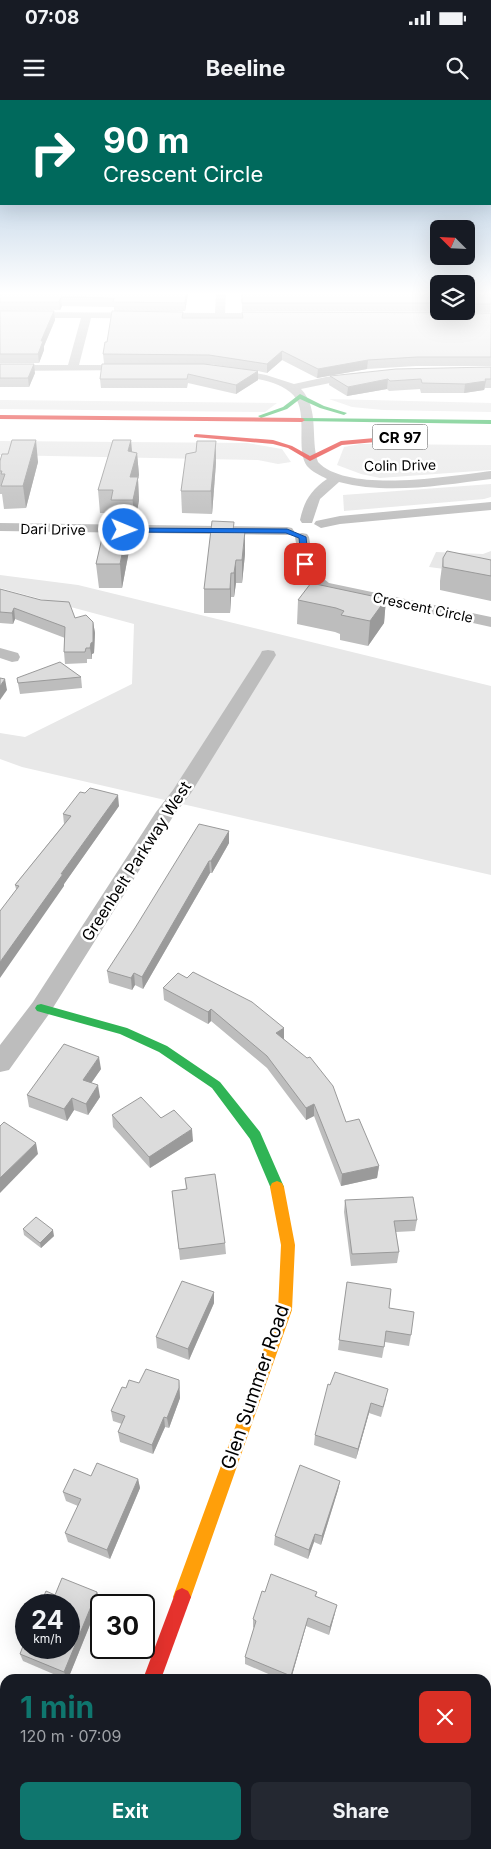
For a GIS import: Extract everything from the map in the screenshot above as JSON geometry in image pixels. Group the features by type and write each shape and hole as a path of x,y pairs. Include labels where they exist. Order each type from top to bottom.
{"main road":[{"path":"180,419 268,414 285,408 296,392 322,407 341,413 428,421"},
{"name":"CR 97","path":"0,417 491,422"},
{"name":"CR 97","path":"185,435 300,436 414,437 340,442 310,459 290,447 274,442 185,435"},
{"name":"Glen Summer Road","path":"41,1008 123,1031 163,1049 216,1085 255,1136 279,1192 288,1245 285,1310 154,1674"}],"street":[{"path":"252,376 296,392 340,377 351,376"},
{"path":"296,392 307,420 300,436 310,459"},
{"name":"Colin Drive","path":"310,459 315,467 338,477 380,484 491,475"},
{"path":"307,520 311,501 317,491 338,477"},
{"path":"322,524 324,528 321,534 302,537 287,531 286,527 290,523 307,520 322,524 340,520 491,506"},
{"name":"Dari Drive","path":"0,527 287,531"},
{"name":"Crescent Circle","path":"302,537 308,574 324,586 491,622"},
{"name":"Greenbelt Parkway West","path":"0,1063 41,1008 268,655"}],"shaded area":[{"path":"329,399 491,403 491,412 383,410 352,407"},
{"path":"0,400 277,403 265,412 0,409"},
{"path":"0,441 247,443 282,449 291,462 278,464 258,460 0,455"},
{"path":"360,444 491,445 491,470 380,478 361,474 337,465 344,447"},
{"path":"491,484 491,497 484,499 344,511 343,495"},
{"path":"491,551 491,571 475,573 429,567 436,552 483,554"},
{"path":"0,575 78,585 491,686 491,875 22,767 0,759 0,733 25,737 132,684 134,624 0,588"}],"building":[{"path":"0,376 29,376 28,378 0,378"},
{"path":"100,376 188,376 187,379 100,379"},
{"path":"195,376 251,376 236,385"},
{"path":"330,376 491,376 491,379 465,384 422,383 421,379 390,381 388,379 348,387"},
{"path":"12,440 36,440 23,486 1,486 5,474 1,474 0,461 2,454 8,454"},
{"path":"113,440 131,440 128,451 137,453 130,477 138,477 133,500 111,500 113,490 98,490"},
{"path":"197,441 216,441 211,491 181,491 186,454 196,452"},
{"path":"108,512 131,512 120,564 96,564"},
{"path":"212,521 234,522 233,531 245,531 242,560 236,560 234,573 231,573 230,589 204,589"},
{"path":"447,551 491,560 491,576 443,567 443,558"},
{"path":"311,583 386,599 370,621 341,615 344,611 298,600"},
{"path":"0,589 41,600 69,602 75,618 86,615 93,622 93,642 90,648 86,648 85,652 64,652 65,627 14,608 12,613 0,612"},
{"path":"60,662 81,677 18,683 17,678"},
{"path":"0,678 5,679 0,686"},
{"path":"90,788 118,795 0,962 0,911 19,886 15,885 71,816 63,814 80,792 85,793"},
{"path":"199,824 229,831 211,861 209,861 142,977 134,973 131,978 107,971 135,928"},
{"path":"193,972 252,1002 284,1028 276,1033 307,1058 310,1057 333,1086 346,1122 359,1119 379,1166 342,1174 314,1104 306,1108 267,1056 211,1009 208,1012 163,988 178,973 187,978"},
{"path":"64,1044 99,1057 83,1080 98,1085 86,1104 72,1098 64,1109 27,1095"},
{"path":"141,1097 161,1118 174,1110 192,1129 149,1157 112,1115"},
{"path":"4,1122 36,1143 0,1178 0,1126"},
{"path":"215,1174 225,1243 179,1249 172,1191 187,1189 185,1178"},
{"path":"413,1197 417,1220 394,1221 399,1252 352,1254 345,1200"},
{"path":"36,1217 53,1230 40,1243 23,1229"},
{"path":"182,1281 214,1292 188,1349 156,1337"},
{"path":"347,1282 391,1289 389,1308 414,1312 411,1335 386,1331 384,1347 339,1340"},
{"path":"146,1369 179,1380 179,1388 167,1418 164,1417 152,1445 118,1432 125,1416 111,1411 122,1387 126,1388 129,1380 139,1383"},
{"path":"335,1372 388,1389 383,1407 371,1403 358,1449 315,1435 328,1384 330,1385"},
{"path":"97,1463 138,1479 107,1550 65,1533 81,1499 63,1492 74,1469 91,1476"},
{"path":"300,1465 340,1481 322,1536 315,1534 309,1550 275,1536"},
{"path":"271,1574 317,1592 315,1596 337,1605 330,1627 308,1618 292,1674 286,1674 245,1657 256,1621 253,1619 262,1591 265,1592"},
{"path":"62,1578 97,1592 96,1594 90,1594 90,1609 80,1633 80,1594 55,1594"},
{"path":"32,1659 69,1659 64,1672"}],"traffic: fast":[{"path":"261,416 285,408 300,396 322,407 344,413"},
{"path":"302,420 491,422"},
{"path":"41,1008 123,1031 163,1049 216,1085 255,1136 277,1187"}],"traffic: slow":[{"path":"182,1597 285,1310 288,1245 277,1187"}],"traffic: jam":[{"path":"0,417 302,420"},
{"path":"196,436 273,442 290,447 310,459 341,443 409,437"},
{"path":"154,1674 182,1597"}],"route":[{"path":"124,530 287,531 295,536 302,537 305,564"}]}
